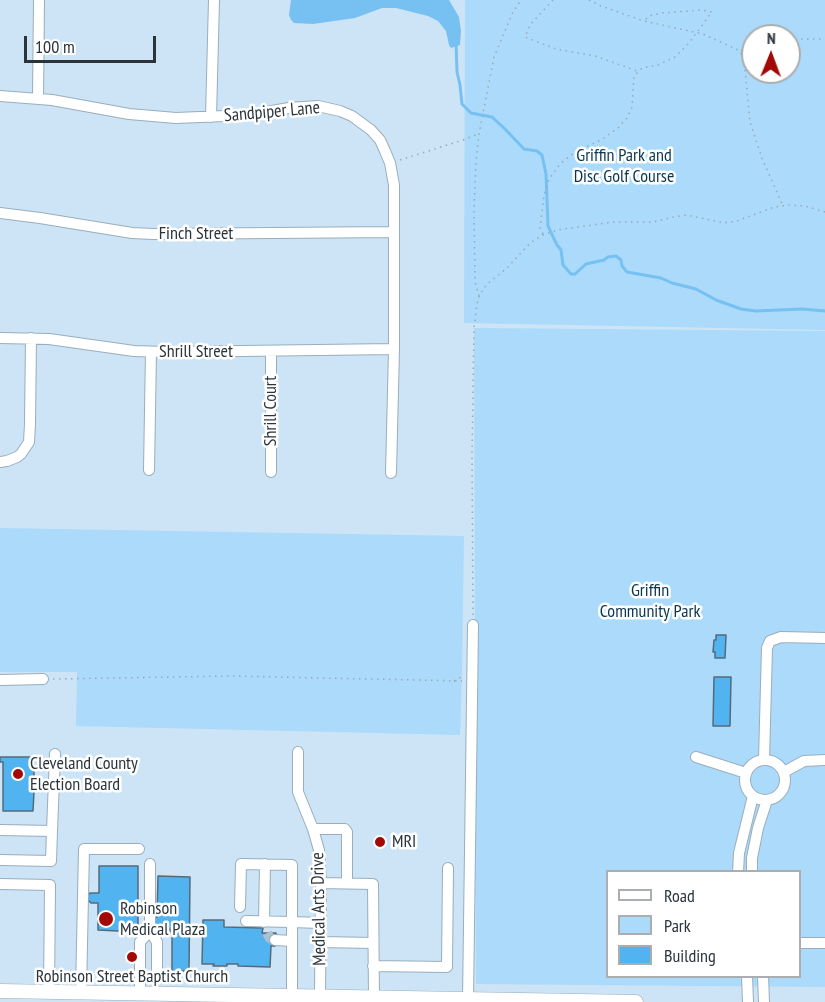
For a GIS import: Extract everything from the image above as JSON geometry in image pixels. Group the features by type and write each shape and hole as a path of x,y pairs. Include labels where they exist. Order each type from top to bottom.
{"main road":[{"path":"0,991 461,1001 636,1002"}],"street":[{"path":"38,99 39,0"},
{"path":"211,117 214,0"},
{"name":"Sandpiper Lane","path":"0,96 79,104 129,114 176,118 249,115 305,106 329,108 352,116 371,130 386,151 394,185 392,473"},
{"name":"Finch Street","path":"0,213 132,233 393,232"},
{"name":"Shrill Street","path":"0,338 59,340 151,352 394,349"},
{"path":"0,462 17,457 29,442 31,338"},
{"name":"Shrill Court","path":"271,351 271,472"},
{"path":"149,470 151,352"},
{"path":"461,1001 473,625"},
{"path":"764,760 767,648 770,641 781,637 825,638"},
{"path":"0,680 43,679"},
{"name":"Medical Arts Drive","path":"297,752 298,792 319,850 320,997"},
{"path":"0,860 51,861 55,754"},
{"path":"696,757 746,772"},
{"path":"764,760 776,763 784,772 785,783 776,797 766,800 759,799 748,792 746,772 753,764 764,760"},
{"path":"784,772 804,760 825,760"},
{"path":"738,870 739,853 753,796"},
{"path":"752,870 756,838 766,800"},
{"path":"313,829 345,829 347,831 347,883"},
{"path":"0,830 52,831"},
{"path":"81,993 84,849 139,849"},
{"path":"150,864 150,931 157,942 157,972"},
{"path":"240,907 241,864 292,865 292,996"},
{"path":"265,864 269,929"},
{"path":"373,966 447,967 448,868"},
{"path":"321,883 373,884 374,998"},
{"path":"0,884 50,885 49,992"},
{"path":"246,921 269,929 292,941"},
{"path":"269,929 292,922 320,923"},
{"path":"140,994 140,942 150,931"},
{"path":"320,942 373,943"},
{"path":"801,943 825,943"},
{"path":"747,978 748,1002"},
{"path":"763,978 764,1002"}],"path":[{"path":"479,297 475,282 474,210 479,134 494,57 513,12 521,0"},
{"path":"553,0 530,25 525,37 556,49 595,56 638,72"},
{"path":"589,0 644,21 697,33 740,51 744,59 750,122 762,158 783,206"},
{"path":"543,235 540,229 544,195 549,179 560,164 575,152 601,140 618,128 627,118 632,107 634,76 642,68 658,65 675,57 689,44 712,12 702,10 662,13 649,16 644,21"},
{"path":"801,39 825,39"},
{"path":"390,163 479,134"},
{"path":"473,625 474,328 479,297 486,285 507,268 530,243 549,232 613,222 653,222 687,215 724,223 783,206 805,206 825,212"},
{"path":"43,679 230,676 472,681"}],"green space":[{"name":"Griffin Park and Disc Golf Course","path":"465,0 825,0 825,330 464,323"},
{"name":"Griffin Community Park","path":"474,328 825,331 825,987 476,984"},
{"path":"0,528 464,536 460,735 76,726 77,672 0,672"}],"shaded area":[{"path":"291,0 449,0 459,17 460,45 451,48 446,31 438,21 428,16 396,8 382,8 355,18 313,24 294,23 289,15"}],"building":[{"path":"716,635 726,635 725,658 715,658 715,652 713,652"},
{"path":"714,677 731,677 730,726 713,726"},
{"name":"Cleveland County Election Board","path":"0,757 34,757 34,787 37,790 34,792 33,811 3,811 3,762 0,762"},
{"path":"99,866 138,866 138,930 98,930 98,903 91,903 88,895 99,893"},
{"path":"158,876 190,877 189,971 172,971 170,929 153,929 153,916 157,917"},
{"path":"203,920 224,920 224,927 263,928 262,933 276,933 275,946 271,946 270,967 202,964"}],"waterway":[{"path":"456,42 457,72 462,104 471,113 492,117 524,149 537,151 542,155 546,174 548,226 561,250 563,265 571,274 575,274 586,264 616,256 621,260 627,272 661,278 696,289 716,300 741,309 825,311"}],"tunnel":[{"path":"267,933 275,940"}],"place":[{"name":"Cleveland County Election Board","path":"18,774"},
{"name":"MRI","path":"380,842"},
{"name":"Robinson Medical Plaza","path":"106,919"},
{"name":"Robinson Street Baptist Church","path":"132,957"}]}
